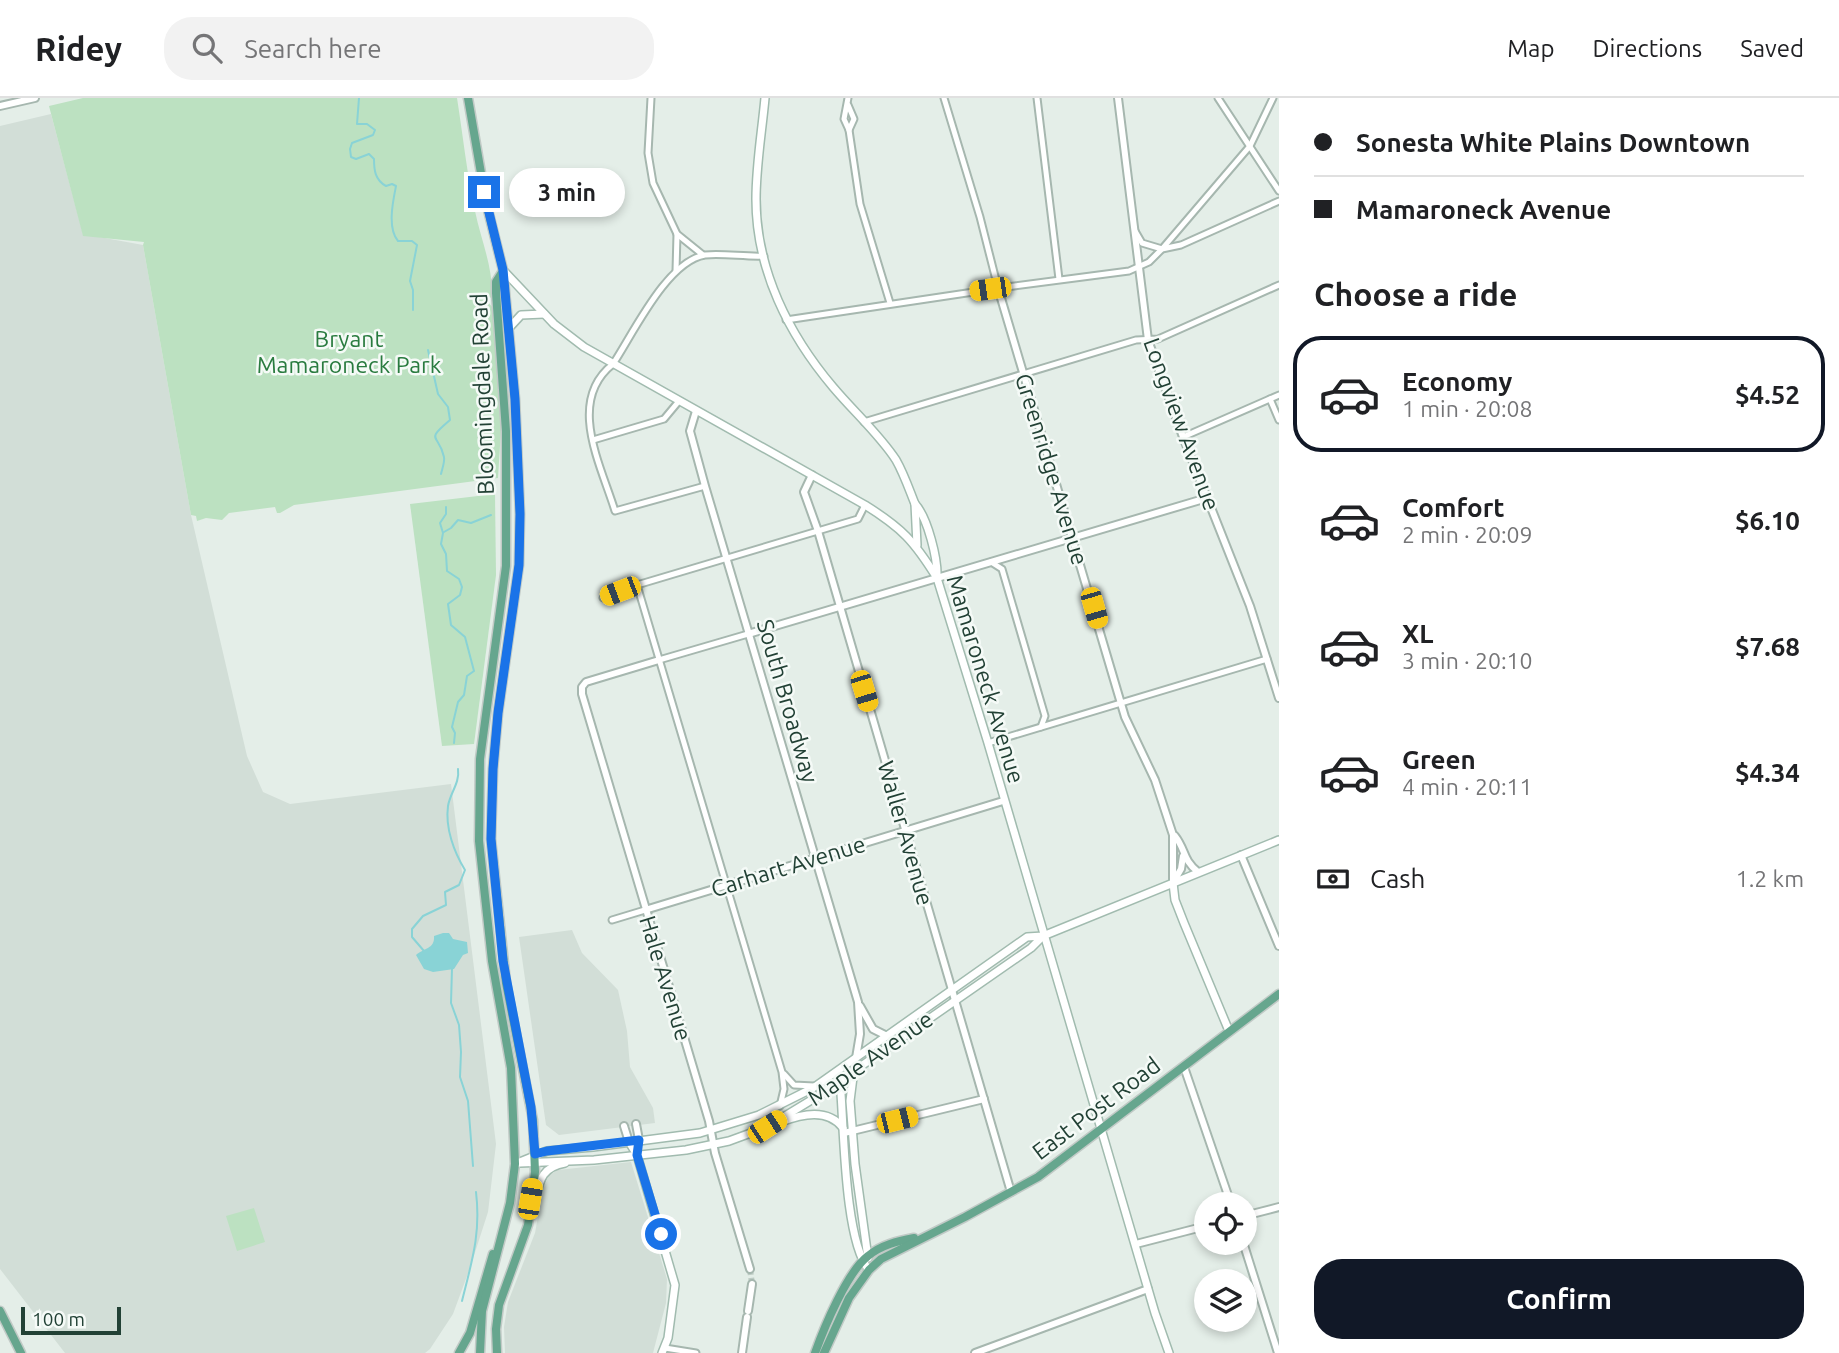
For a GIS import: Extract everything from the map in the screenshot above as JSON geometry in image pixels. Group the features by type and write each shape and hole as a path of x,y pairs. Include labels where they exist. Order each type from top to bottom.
{"main road":[{"name":"Mamaroneck Avenue","path":"468,98 486,202 503,270 544,314 575,341 613,364 893,523 917,547 937,579 1169,1353"},
{"path":"765,98 756,190 757,223 764,256 786,320 816,366 895,459 929,535 938,565 937,579"},
{"name":"Bloomingdale Road","path":"497,1353 499,1305 528,1225 535,1158 531,1107 503,961 491,839 491,796 498,713 520,548 518,456 503,270"},
{"name":"Bloomingdale Road","path":"480,1353 482,1311 512,1190 515,1164 511,1068 492,961 480,866 479,834 482,739 506,566 506,431 496,293 496,282 503,270"},
{"path":"509,328 521,315 544,314"},
{"path":"915,504 917,547"},
{"name":"Maple Avenue","path":"515,1164 547,1151 711,1130 759,1115 816,1086 1027,937 1043,936 1279,840"},
{"path":"1173,883 1175,900 1229,1031"},
{"name":"Maple Avenue","path":"535,1158 594,1160 637,1155 713,1144 767,1127 854,1071 1031,948 1043,936"},
{"name":"East Post Road","path":"869,1270 881,1259 1012,1192 1050,1168 1279,994"},
{"name":"South Broadway","path":"856,1058 850,1090 865,1258"},
{"name":"South Broadway","path":"856,1058 845,1077 841,1094 850,1208 869,1270"},
{"path":"767,1127 802,1116 822,1115 835,1119 844,1131"},
{"path":"637,1155 639,1140"},
{"path":"629,1142 637,1155 674,1281 671,1318 663,1351"},
{"path":"528,1225 546,1171 561,1164 594,1160"},
{"path":"459,1353 470,1333 486,1272 503,1225"},
{"name":"East Post Road","path":"865,1258 898,1241 925,1236"},
{"path":"816,1353 839,1299 865,1258"},
{"path":"824,1353 849,1298 869,1270"},
{"path":"0,1311 21,1353"},
{"path":"0,1324 14,1340"}],"street":[{"path":"0,106 35,98"},
{"path":"650,98 648,153 651,176 677,234 703,256"},
{"path":"848,98 844,119 849,130 860,204 890,303"},
{"name":"Greenridge Avenue","path":"944,98 1121,702 1133,736 1157,786 1173,835 1173,883"},
{"path":"1037,98 1059,279"},
{"name":"Longview Avenue","path":"1118,98 1148,340 1183,438 1250,606 1279,698"},
{"path":"1219,98 1279,191"},
{"path":"786,320 1139,268 1162,249 1250,146 1273,98"},
{"path":"1134,229 1142,243 1162,249 1181,245 1279,201"},
{"path":"676,271 677,234"},
{"path":"705,486 615,512 588,416 592,392 601,374 613,364 676,271 693,258 703,256 764,256"},
{"path":"864,422 1136,340 1158,339 1279,285"},
{"path":"1183,438 1279,395"},
{"path":"1270,399 1279,420"},
{"path":"593,440 664,419 679,401"},
{"name":"South Broadway","path":"696,411 690,430 705,486 858,1002 873,1029 887,1036"},
{"name":"Waller Avenue","path":"812,475 804,492 818,531 1012,1192"},
{"path":"659,660 1208,498"},
{"path":"603,598 636,585 858,519 865,505"},
{"path":"991,562 1002,569 1045,716 1041,727"},
{"path":"636,585 782,1072 784,1089 780,1106"},
{"path":"988,743 1267,659"},
{"name":"Hale Avenue","path":"659,660 586,682 582,687 585,706 750,1269"},
{"name":"Carhart Avenue","path":"612,920 1003,801"},
{"name":"Greenridge Avenue","path":"1173,835 1180,843 1183,856 1198,872"},
{"path":"1241,855 1279,946"},
{"path":"1173,883 1181,869 1183,856"},
{"name":"South Broadway","path":"856,1058 860,1034 858,1002"},
{"path":"1184,1067 1227,1192"},
{"path":"782,1072 794,1085 816,1086"},
{"path":"844,1131 984,1099"},
{"path":"636,1124 639,1140"},
{"path":"624,1126 629,1142"},
{"path":"1257,1213 1279,1207"},
{"path":"1136,1244 1194,1229"},
{"path":"1247,1255 1278,1353"},
{"path":"742,1353 752,1284"},
{"path":"975,1353 1148,1289"},
{"path":"663,1351 696,1353"}],"shaded area":[{"path":"51,114 83,234 143,245 191,515 247,756 263,792 290,804 451,784 496,1144 488,1212 470,1268 453,1314 425,1353 65,1353 0,1269 0,126"},
{"path":"572,930 582,953 618,990 627,1031 630,1067 653,1108 655,1123 559,1135 546,1125 519,937"},
{"path":"631,1162 667,1279 666,1303 653,1353 505,1353 504,1327 508,1302 535,1233 543,1189 549,1175 558,1170"}],"green space":[{"name":"Bryant Mamaroneck Park","path":"83,98 457,98 472,197 492,285 492,296 487,301 493,308 501,430 498,478 294,505 280,513 277,513 275,507 229,513 222,520 206,518 197,521 196,516 191,515 144,242 83,236 49,106"},
{"path":"495,494 496,575 474,744 442,746 410,504"},
{"path":"254,1208 265,1242 237,1251 226,1216"}],"water":[{"path":"449,933 453,939 467,942 468,953 463,955 454,969 433,972 424,969 416,955 431,946 434,936"}],"waterway":[{"path":"359,98 357,124 367,124 375,130 373,135 352,143 351,157 356,159 369,154 374,159 379,181 386,186 396,186 392,214 395,236 398,241 412,241 417,245 410,281 413,310"},
{"path":"428,350 438,394 448,407 450,420 435,435 444,457 441,474"},
{"path":"446,507 446,514 440,523 443,533 441,544 446,554 447,571 459,579 462,587 460,595 448,604 451,625 465,637 474,671 467,676 464,695 458,702 452,727 455,733 454,743"},
{"path":"444,532 458,520 471,523 491,515"},
{"path":"424,951 412,937 412,929 423,916 446,905 445,892 459,885 465,870 454,848 448,823 448,806 458,779 458,769"},
{"path":"452,968 451,1003 459,1025 460,1077 468,1101 473,1166"},
{"path":"462,1301 476,1234 476,1192"}],"tunnel":[{"path":"750,1269 752,1284"}],"route":[{"path":"484,192 503,270 515,399 520,514 519,565 498,713 493,769 491,839 503,961 531,1107 535,1154 639,1140 637,1155 661,1234"}]}
